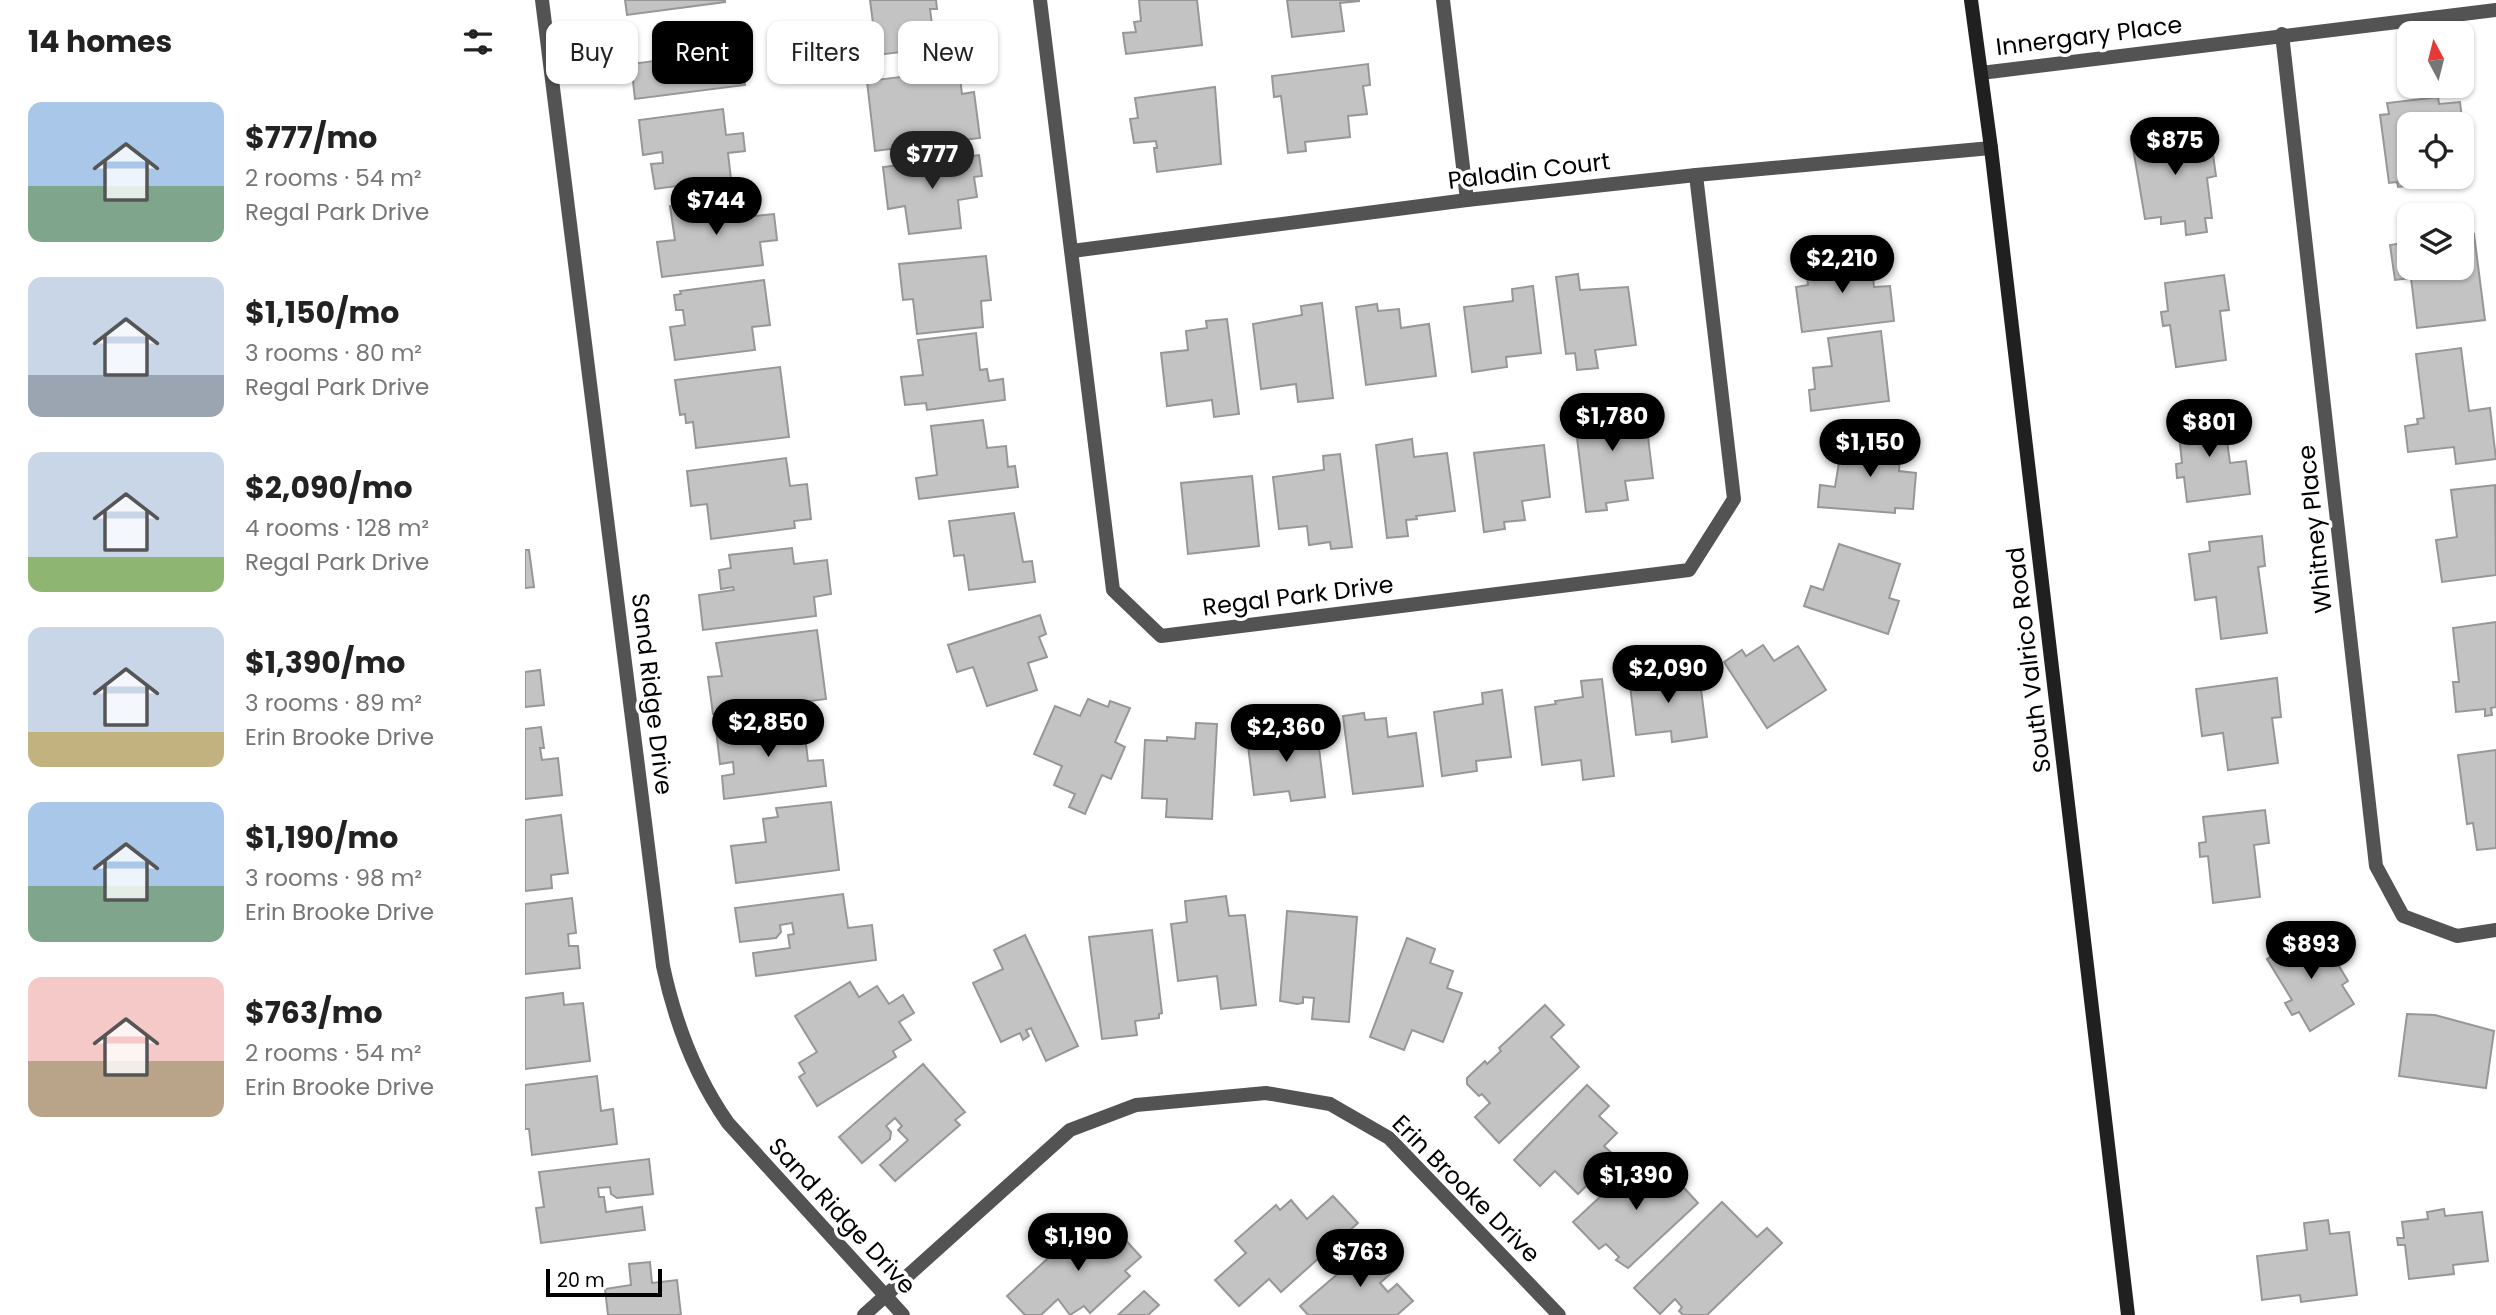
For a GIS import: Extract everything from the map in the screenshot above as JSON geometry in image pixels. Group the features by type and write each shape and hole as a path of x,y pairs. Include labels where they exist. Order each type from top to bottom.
{"street":[{"name":"Sand Ridge Drive","path":"542,0 668,990 692,1059 714,1104 728,1124 903,1315"},
{"name":"Regal Park Drive","path":"1040,0 1113,590 1161,636 1689,570 1734,499 1696,175"},
{"path":"1443,0 1467,200"},
{"name":"South Valrico Road","path":"1971,0 1991,148 2128,1315"},
{"name":"Innergary Place","path":"1980,73 2282,34 2496,10"},
{"name":"Whitney Place","path":"2282,34 2376,866 2403,916 2457,936 2496,930"},
{"name":"Paladin Court","path":"1072,251 1467,200 1696,175 1991,148"},
{"name":"Erin Brooke Drive","path":"865,1315 1070,1130 1136,1105 1266,1093 1330,1104 1389,1138 1559,1315"}],"building":[{"path":"625,0 725,0 725,2 627,15"},
{"path":"870,0 936,0 937,9 930,9 932,21 898,21 898,52 884,54 884,21 873,21"},
{"path":"1139,0 1197,0 1202,45 1126,54 1123,33 1136,32 1134,22 1141,21"},
{"path":"1287,0 1359,1 1340,3 1344,31 1292,37"},
{"path":"652,61 652,84 745,85 635,99 633,84 638,84 638,63"},
{"path":"1368,64 1370,85 1363,86 1367,114 1348,116 1350,137 1305,142 1306,151 1288,153 1281,96 1274,97 1272,76"},
{"path":"898,77 898,84 961,84 962,94 974,92 980,138 875,151 867,84 884,84 884,79"},
{"path":"1215,87 1221,164 1157,172 1154,148 1157,148 1156,141 1134,143 1130,119 1138,118 1135,98"},
{"path":"2438,98 2439,104 2460,102 2461,112 2397,112 2397,182 2389,183 2380,115 2389,114 2387,103"},
{"path":"723,109 726,135 743,133 745,151 728,153 731,179 655,189 651,164 663,163 662,152 643,155 639,120"},
{"path":"2201,127 2204,148 2212,147 2216,176 2207,178 2212,218 2205,218 2207,232 2186,235 2185,221 2161,224 2161,217 2145,219 2131,136"},
{"path":"979,155 982,176 974,177 977,197 958,200 961,228 909,234 905,206 888,209 883,167"},
{"path":"754,195 756,216 774,214 777,240 760,242 763,265 662,277 657,242 675,240 670,206"},
{"path":"2474,234 2485,320 2417,328 2411,280 2474,280"},
{"path":"2397,244 2397,280 2395,280 2390,245"},
{"path":"1870,253 1874,287 1890,286 1894,321 1802,332 1796,287 1808,285 1805,261"},
{"path":"986,256 991,300 981,301 983,327 917,334 913,299 903,300 899,264"},
{"path":"1578,274 1580,290 1628,287 1636,345 1595,350 1598,368 1577,370 1575,353 1566,354 1556,277"},
{"path":"2224,275 2229,310 2220,311 2226,360 2176,367 2170,325 2163,326 2161,312 2168,311 2165,283"},
{"path":"764,280 770,325 752,327 755,350 675,360 670,327 685,325 683,310 676,310 674,295 681,294 680,291"},
{"path":"1533,286 1541,353 1506,357 1507,367 1472,372 1464,307 1513,301 1512,289"},
{"path":"1322,303 1333,398 1298,402 1296,384 1261,389 1253,324 1302,315 1301,306"},
{"path":"1377,304 1378,311 1399,309 1401,328 1429,324 1436,376 1366,385 1356,307"},
{"path":"1227,319 1239,414 1214,417 1212,400 1167,406 1161,353 1188,350 1186,331 1207,328 1206,321"},
{"path":"1881,331 1889,401 1811,411 1809,390 1815,389 1813,368 1832,366 1828,338"},
{"path":"976,333 980,370 987,369 989,381 1003,379 1005,400 927,410 926,403 905,405 901,377 923,375 918,340"},
{"path":"2461,348 2469,411 2490,408 2496,459 2456,464 2454,447 2408,452 2405,426 2418,424 2417,419 2424,418 2416,354"},
{"path":"780,367 789,437 696,448 693,422 686,423 685,414 680,415 675,380"},
{"path":"1644,404 1653,478 1625,481 1628,500 1606,503 1607,510 1586,512 1574,413"},
{"path":"2223,411 2230,463 2246,461 2250,494 2187,502 2184,477 2177,478 2176,464 2182,463 2177,416"},
{"path":"983,420 987,448 1006,446 1008,467 1015,466 1018,487 919,499 916,478 937,475 931,426"},
{"path":"1843,438 1901,443 1899,471 1916,473 1913,509 1895,508 1895,513 1818,507 1820,485 1835,487"},
{"path":"1412,439 1414,457 1447,453 1455,511 1416,516 1417,519 1406,520 1408,536 1387,538 1376,445"},
{"path":"1544,445 1550,497 1522,501 1525,520 1504,522 1505,529 1484,532 1474,453"},
{"path":"1340,454 1352,547 1331,549 1330,542 1309,545 1307,526 1279,529 1273,477 1324,470 1323,456"},
{"path":"786,458 790,486 807,484 811,519 794,521 795,528 711,539 707,504 691,506 687,471"},
{"path":"1252,476 1259,546 1188,554 1181,483"},
{"path":"2495,485 2496,575 2442,582 2436,540 2457,537 2451,490"},
{"path":"1014,513 1023,562 1032,561 1035,582 969,590 964,555 954,556 949,521"},
{"path":"2262,536 2265,566 2258,567 2267,633 2221,639 2216,597 2195,600 2189,554 2210,551 2209,542"},
{"path":"1839,544 1900,564 1889,598 1899,601 1888,634 1804,606 1811,586 1823,590"},
{"path":"792,548 794,564 827,560 831,594 814,597 816,616 703,630 699,595 734,590 733,587 721,589 719,570 731,568 729,555"},
{"path":"525,550 529,550 534,587 525,588"},
{"path":"1040,615 1046,634 1039,637 1047,657 1028,663 1037,690 987,706 973,667 957,672 948,645"},
{"path":"2496,622 2496,707 2491,708 2492,715 2485,716 2485,709 2456,712 2453,682 2459,682 2453,628"},
{"path":"817,630 826,699 713,714 708,677 722,676 716,643"},
{"path":"1763,645 1774,661 1798,646 1826,690 1767,728 1724,662 1742,650 1746,656"},
{"path":"1649,667 1650,677 1699,673 1707,737 1672,742 1671,731 1636,735 1628,669"},
{"path":"540,670 544,705 525,707 525,672"},
{"path":"2277,678 2281,717 2272,718 2278,763 2228,770 2223,733 2202,736 2196,689"},
{"path":"1602,679 1614,776 1583,780 1581,760 1542,765 1535,707 1583,697 1581,681"},
{"path":"1502,690 1511,757 1476,761 1477,771 1442,776 1434,712 1483,704 1482,693"},
{"path":"1088,699 1108,707 1110,701 1130,708 1115,742 1125,747 1111,779 1102,775 1085,814 1069,807 1075,794 1054,785 1062,766 1034,754 1055,706 1080,716"},
{"path":"1364,713 1365,720 1386,718 1388,737 1416,733 1423,786 1353,794 1343,716"},
{"path":"803,718 808,761 823,760 826,786 724,799 722,776 734,774 733,762 720,764 716,729"},
{"path":"1196,723 1217,724 1212,819 1166,817 1167,799 1142,798 1145,740 1167,741 1167,737 1195,739"},
{"path":"1267,726 1268,738 1317,732 1325,797 1291,801 1289,791 1254,795 1246,729"},
{"path":"541,727 544,748 540,748 542,760 558,758 562,795 525,799 525,729"},
{"path":"2496,750 2496,848 2477,850 2473,823 2467,824 2458,755"},
{"path":"831,802 839,870 736,883 731,846 766,842 763,819 778,817 776,808"},
{"path":"2265,810 2269,843 2254,845 2260,897 2213,903 2208,856 2200,857 2199,843 2206,842 2203,817"},
{"path":"561,815 568,873 551,875 552,888 525,891 525,820"},
{"path":"843,894 848,928 872,925 876,960 756,976 753,953 790,948 788,935 794,934 792,923 780,925 781,932 776,938 740,942 735,908"},
{"path":"1226,896 1229,916 1245,915 1256,1005 1221,1009 1217,976 1178,981 1171,924 1187,922 1185,901"},
{"path":"572,898 576,933 568,934 569,946 578,946 580,968 525,974 525,904"},
{"path":"1287,911 1357,917 1349,1022 1312,1019 1314,998 1303,997 1303,1003 1297,1004 1280,1001"},
{"path":"1152,930 1162,1013 1159,1018 1135,1021 1137,1035 1102,1039 1089,937"},
{"path":"2310,932 2322,952 2328,948 2348,981 2342,985 2354,1004 2310,1031 2299,1012 2292,1015 2285,1003 2292,1000 2267,959"},
{"path":"1025,935 1078,1046 1046,1061 1031,1028 1026,1030 1029,1036 1023,1040 1020,1033 1001,1042 973,983 1003,969 994,950"},
{"path":"1407,938 1435,949 1430,963 1453,971 1447,988 1462,993 1443,1042 1412,1030 1404,1050 1370,1037"},
{"path":"850,982 859,997 877,986 889,1004 903,995 914,1013 899,1022 911,1040 893,1051 896,1057 817,1106 799,1077 805,1073 799,1063 817,1052 795,1016"},
{"path":"563,993 564,1005 583,1003 590,1061 525,1069 525,998"},
{"path":"1545,1005 1564,1025 1551,1037 1579,1067 1499,1143 1475,1117 1490,1103 1467,1084 1467,1078 1485,1061 1487,1064 1501,1051 1499,1048"},
{"path":"2407,1014 2435,1015 2494,1031 2486,1088 2399,1076"},
{"path":"923,1064 965,1112 955,1120 960,1125 895,1181 880,1165 908,1140 898,1130 902,1126 895,1118 886,1126 891,1132 890,1139 862,1163 839,1137"},
{"path":"597,1076 601,1111 613,1109 617,1144 532,1155 529,1129 525,1129 525,1085"},
{"path":"1587,1085 1609,1106 1599,1116 1617,1133 1604,1146 1616,1157 1578,1194 1555,1171 1540,1186 1514,1160"},
{"path":"1644,1156 1668,1182 1674,1177 1698,1203 1628,1268 1616,1260 1619,1257 1606,1244 1599,1249 1573,1222"},
{"path":"649,1159 653,1194 617,1198 611,1194 610,1187 598,1188 599,1197 604,1197 606,1212 642,1207 645,1230 541,1243 536,1208 544,1207 539,1172"},
{"path":"1333,1196 1358,1223 1281,1292 1269,1279 1239,1306 1215,1280 1246,1253 1235,1241 1276,1205 1280,1210 1291,1200 1307,1219"},
{"path":"1722,1202 1757,1237 1767,1228 1782,1243 1707,1315 1683,1315 1679,1311 1682,1307 1675,1299 1660,1314 1634,1288"},
{"path":"2444,1209 2445,1216 2482,1212 2488,1261 2453,1265 2454,1274 2409,1279 2405,1245 2398,1245 2397,1238 2404,1238 2402,1222 2428,1219 2427,1212"},
{"path":"2328,1220 2330,1234 2349,1232 2357,1295 2301,1302 2300,1295 2262,1300 2257,1256 2307,1250 2304,1223"},
{"path":"1110,1223 1141,1257 1125,1271 1130,1276 1090,1313 1084,1306 1070,1315 1058,1299 1041,1315 1025,1315 1007,1296 1083,1226 1094,1237"},
{"path":"1375,1242 1397,1268 1380,1283 1388,1292 1397,1284 1413,1301 1397,1315 1308,1315 1300,1306"},
{"path":"650,1262 652,1283 677,1280 681,1315 608,1315 605,1289 631,1285 629,1264"},
{"path":"1144,1291 1159,1305 1148,1315 1118,1315"}]}
